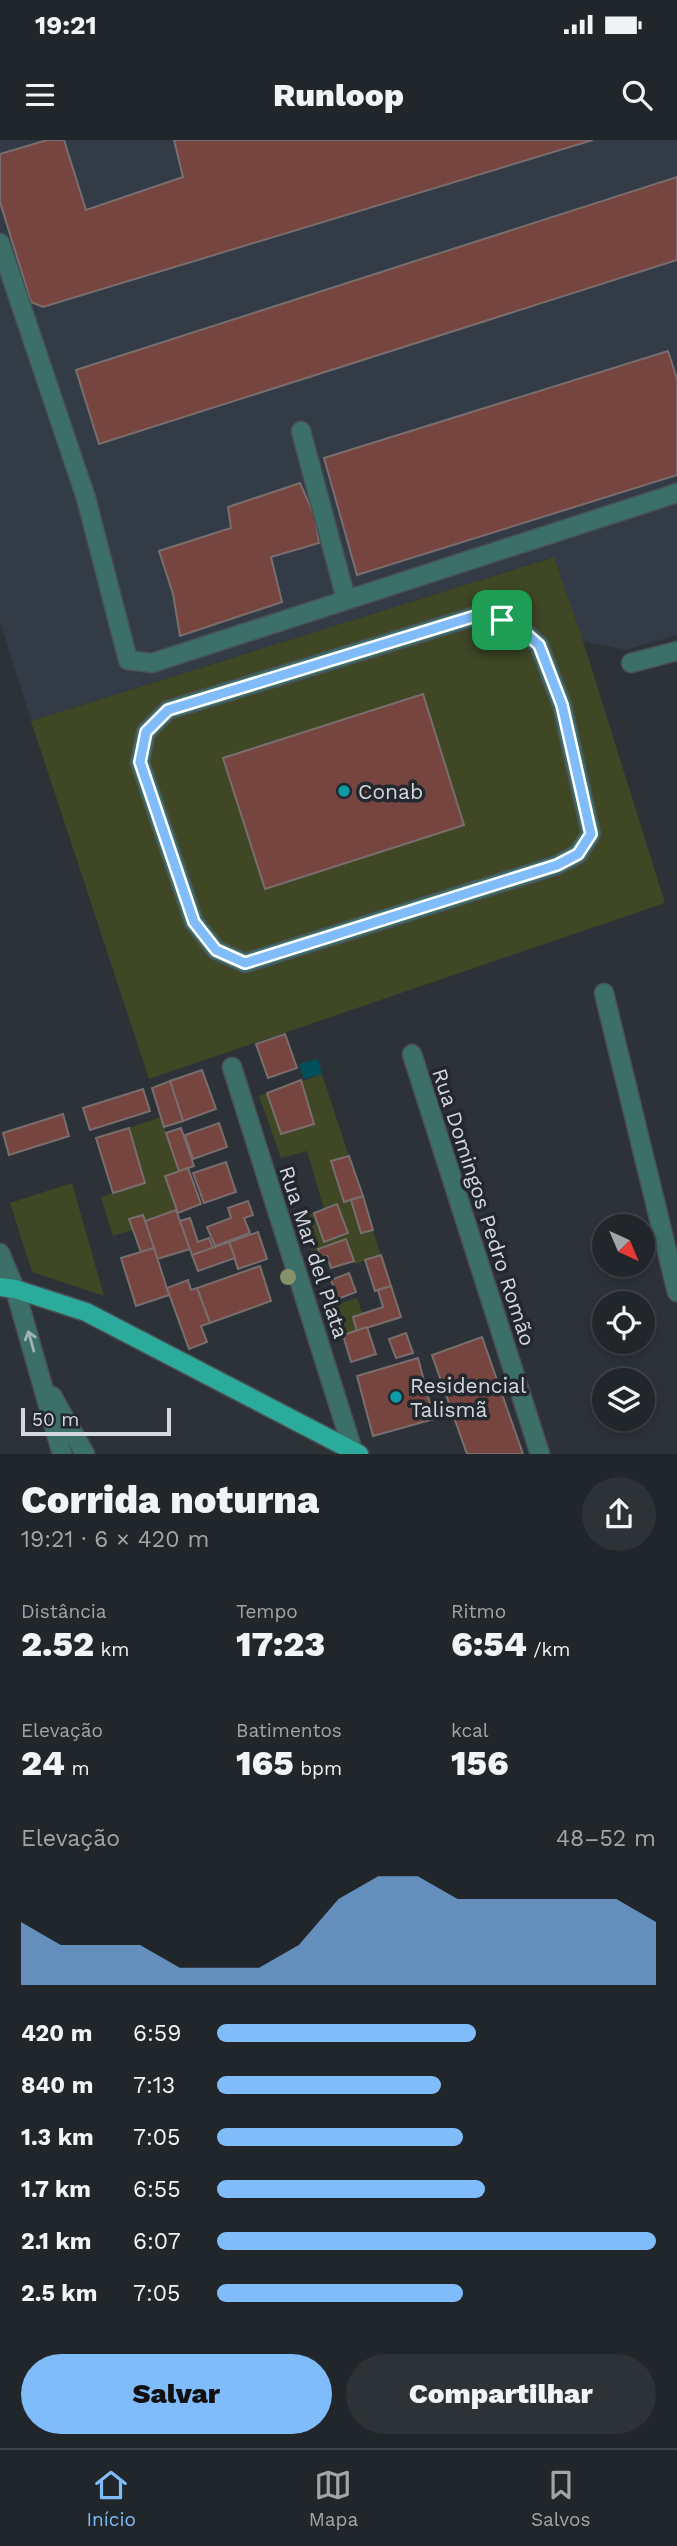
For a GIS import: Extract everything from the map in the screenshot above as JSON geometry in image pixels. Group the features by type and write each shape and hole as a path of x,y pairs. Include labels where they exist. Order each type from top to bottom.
{"main road":[{"path":"8,1288 86,1312 356,1452"}],"street":[{"path":"0,243 86,498 128,660 152,663 677,493"},
{"path":"301,431 346,599"},
{"path":"482,614 522,630 539,645 562,705 591,834 578,854 557,865 245,963 216,950 194,922 140,762 146,732 168,710 482,614"},
{"path":"631,663 677,651"},
{"path":"604,993 671,1237 677,1292"},
{"name":"Rua Domingos Pedro Romão","path":"412,1054 540,1454"},
{"name":"Rua Mar del Plata","path":"232,1067 356,1452"},
{"path":"0,1253 8,1288 42,1380 62,1454"},
{"path":"42,1380 70,1424 85,1454"}],"shaded area":[{"path":"0,140 677,140 677,635 626,650 583,641 553,557 31,721 0,621"}],"green space":[{"path":"554,557 665,903 149,1079 31,721"},
{"path":"322,1074 381,1255 355,1264 346,1240 312,1252 300,1218 324,1209 307,1151 281,1158 259,1096"},
{"path":"161,1117 179,1171 165,1177 176,1210 145,1221 146,1226 113,1236 101,1197 145,1183 129,1128"},
{"path":"72,1183 104,1296 32,1272 10,1203"},
{"path":"357,1298 367,1327 343,1335 333,1306"}],"water":[{"path":"318,1059 322,1074 304,1079 299,1064"}],"building":[{"path":"47,140 64,140 86,210 183,177 174,140 593,140 43,307 31,302 0,202 0,154"},
{"path":"677,177 677,260 99,444 76,370"},
{"path":"668,351 677,379 677,475 357,575 324,458"},
{"path":"300,483 315,517 319,543 271,557 282,602 180,636 173,594 159,551 231,528 228,507"},
{"name":"Conab","path":"423,694 464,825 265,889 223,758"},
{"path":"285,1034 297,1068 268,1078 256,1044"},
{"path":"202,1070 216,1109 183,1121 170,1081"},
{"path":"301,1080 314,1124 281,1134 267,1093"},
{"path":"170,1081 183,1121 164,1127 152,1088"},
{"path":"143,1089 150,1111 90,1130 83,1108"},
{"path":"63,1114 69,1136 9,1155 3,1133"},
{"path":"219,1123 227,1147 193,1159 185,1135"},
{"path":"129,1128 145,1183 113,1193 96,1138"},
{"path":"181,1128 194,1166 179,1171 166,1133"},
{"path":"349,1156 363,1196 344,1202 331,1161"},
{"path":"226,1162 236,1192 204,1203 193,1173"},
{"path":"188,1168 201,1204 178,1213 165,1176"},
{"path":"363,1196 373,1230 361,1233 351,1200"},
{"path":"248,1201 253,1215 244,1218 250,1233 215,1246 207,1227 231,1218 228,1208"},
{"path":"337,1204 348,1233 324,1242 314,1213"},
{"path":"176,1210 190,1249 157,1259 145,1221"},
{"path":"143,1215 154,1248 141,1252 129,1219"},
{"path":"190,1218 198,1242 209,1238 213,1248 192,1255 180,1221"},
{"path":"258,1232 267,1259 238,1269 229,1242"},
{"path":"346,1239 354,1261 331,1268 327,1256 321,1258 318,1249"},
{"path":"229,1242 235,1258 198,1271 192,1255"},
{"path":"154,1248 169,1295 136,1306 121,1258"},
{"path":"381,1255 391,1286 375,1291 365,1260"},
{"path":"260,1266 271,1301 210,1323 197,1288"},
{"path":"349,1273 356,1292 338,1299 331,1280"},
{"path":"188,1280 191,1290 197,1288 210,1323 201,1326 207,1342 189,1349 167,1288"},
{"path":"391,1286 401,1317 357,1331 353,1317 383,1307 378,1290"},
{"path":"367,1327 376,1354 351,1362 343,1335"},
{"path":"406,1333 413,1353 396,1358 389,1339"},
{"path":"482,1337 523,1454 467,1454 432,1355"},
{"name":"Residencial Talismã","path":"418,1358 434,1419 373,1436 357,1376"}],"place":[{"name":"Conab","path":"344,791"},
{"name":"Residencial Talismã","path":"396,1397"}],"route":[{"path":"482,614 502,620 522,630 539,645 562,705 591,834 578,854 557,865 245,963 216,950 194,922 140,762 146,732 168,710 482,614"}]}
